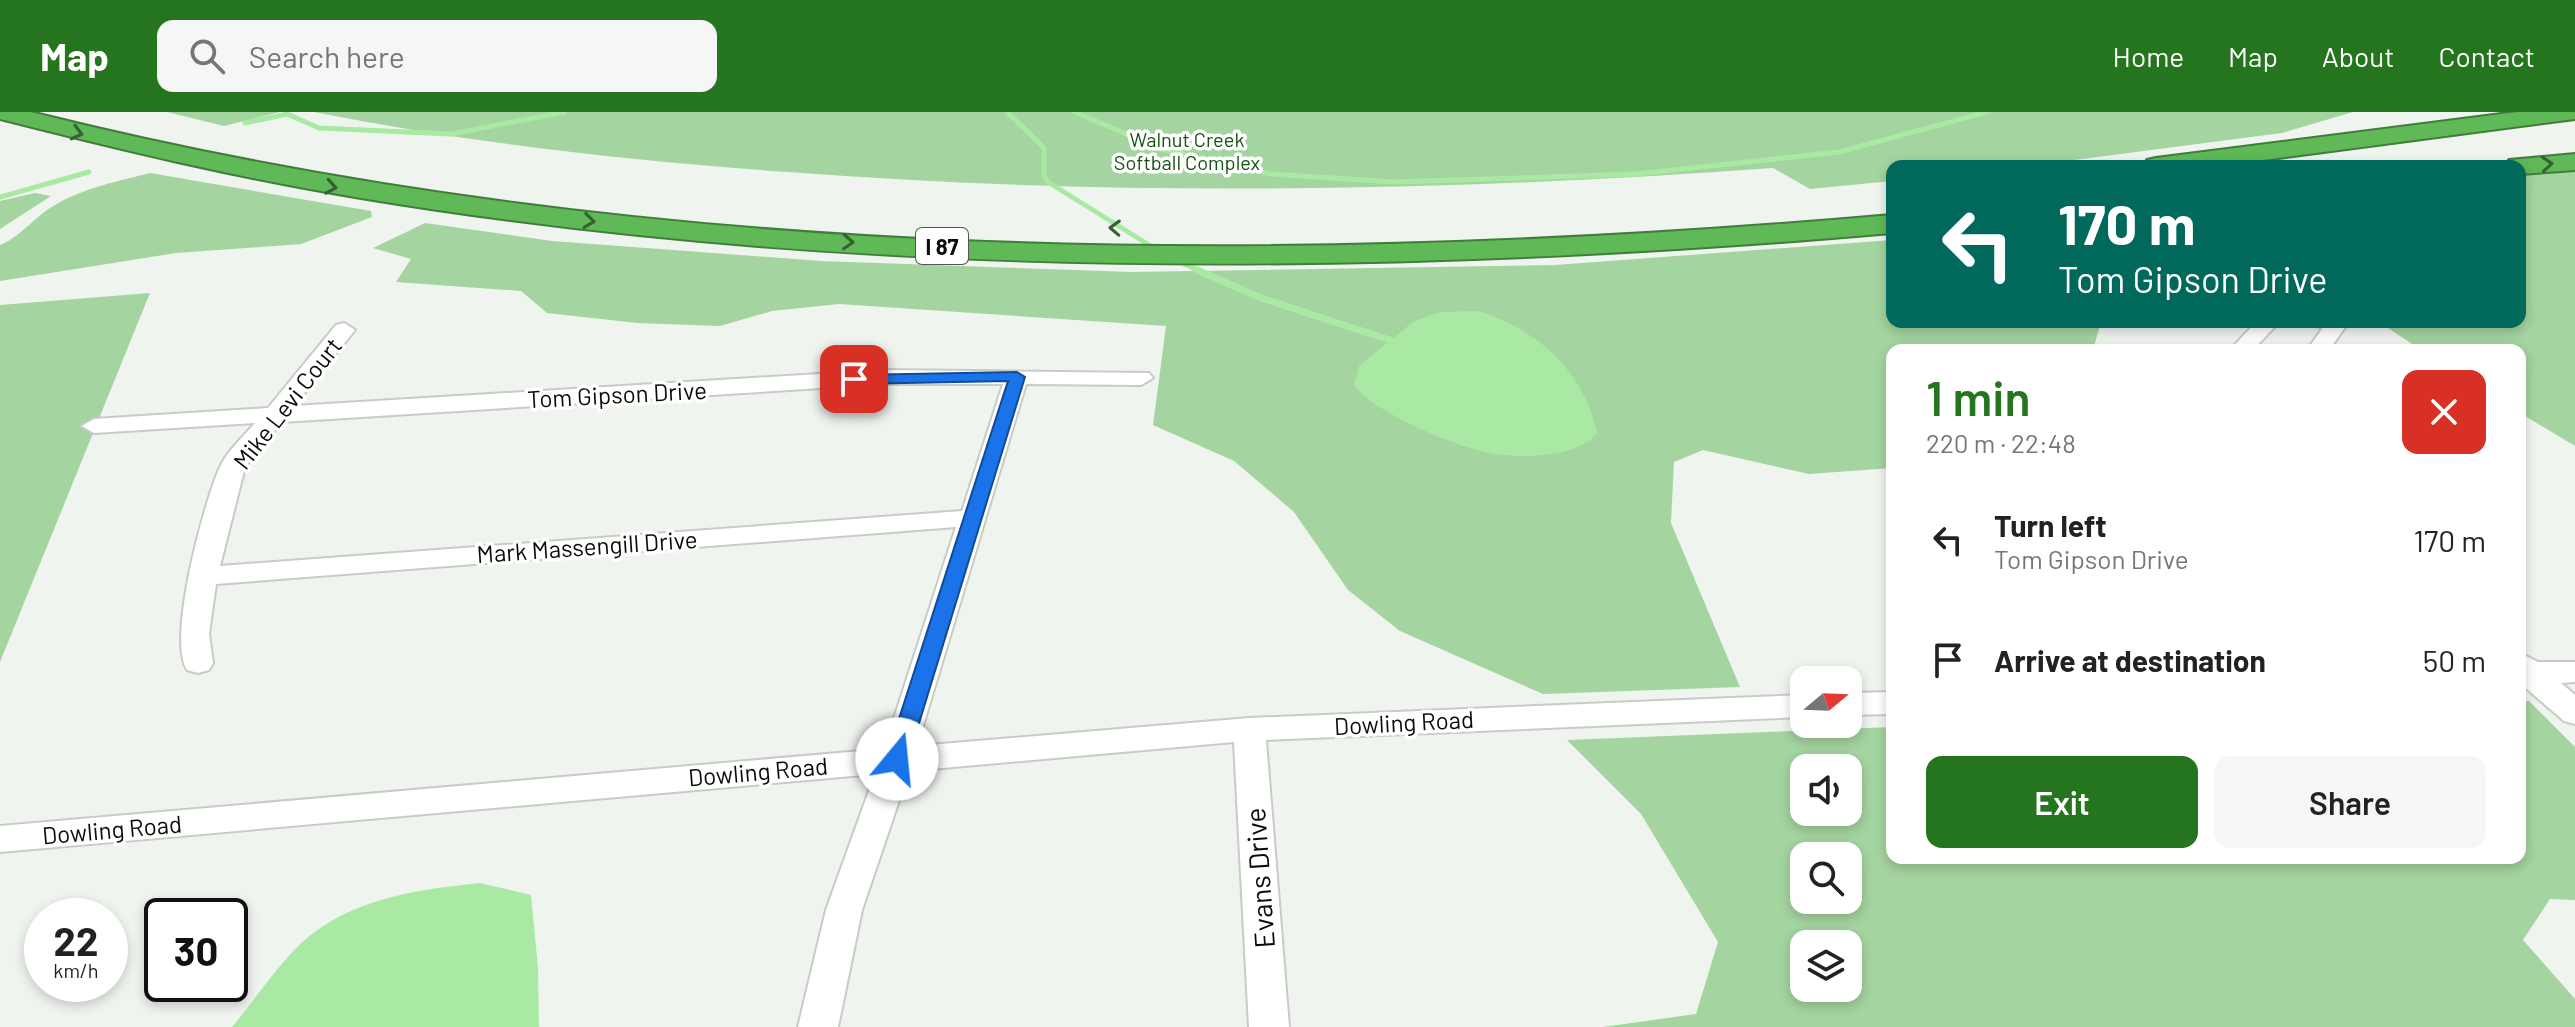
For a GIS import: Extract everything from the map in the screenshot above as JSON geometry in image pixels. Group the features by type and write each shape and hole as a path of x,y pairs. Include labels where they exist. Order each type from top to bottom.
{"highway":[{"name":"I 87","path":"2,112 157,153 389,197 659,229 811,241 1063,252 1391,252 1694,242 1886,225"},
{"name":"I 87","path":"106,112 167,131 422,176 553,193 806,215 1213,231 1401,229 1637,219 1877,198"},
{"path":"2269,152 2450,112"},
{"path":"2204,160 2575,112"},
{"path":"2393,160 2575,134"},
{"path":"2526,165 2575,162"}],"street":[{"path":"2247,344 2262,328"},
{"name":"Mike Levi Court","path":"198,663 194,634 203,576 233,466 344,330"},
{"name":"Tom Gipson Drive","path":"94,426 885,377 1141,378"},
{"path":"818,1027 844,910 897,759 1017,377"},
{"name":"Mark Massengill Drive","path":"203,576 972,518"},
{"path":"2526,669 2575,672"},
{"path":"2526,672 2575,713"},
{"path":"1862,704 1886,703"},
{"name":"Dowling Road","path":"0,839 1249,729 1790,707"},
{"name":"Evans Drive","path":"1249,729 1269,1027"}],"green space":[{"path":"167,112 280,112 224,126"},
{"name":"Walnut Creek Softball Complex","path":"314,112 2353,112 2282,133 2075,160 1886,160 1886,182 1810,189 1773,168 1404,186 1157,188 1034,185 728,168 432,133"},
{"path":"2575,167 2575,446 2526,417 2526,344 2412,344 2388,328 2526,328 2526,171"},
{"path":"150,173 371,211 372,217 301,244 176,253 0,281 0,245 48,210 89,190"},
{"path":"35,193 51,196 0,229 0,201"},
{"path":"425,223 552,241 821,261 1132,272 1555,265 1886,240 1886,328 2099,328 2095,344 1886,344 1886,468 1809,474 1703,450 1674,462 1671,523 1740,687 1543,694 1400,631 1348,590 1294,512 1234,461 1153,425 1166,326 839,304 772,311 720,326 637,323 547,313 521,291 396,282 411,259 373,248"},
{"path":"150,293 0,662 0,305"},
{"path":"2526,701 2529,701 2575,747 2575,900 2550,899 2523,940 2575,999 2575,1027 1603,1027 1696,1014 1718,942 1641,814 1567,740 1790,731 1790,738 1862,738 1862,728 1886,727 1886,864 2526,864"}],"shaded area":[{"path":"1479,311 1520,329 1538,341 1569,372 1582,391 1597,433 1588,442 1545,455 1512,456 1485,452 1434,435 1394,415 1376,405 1354,384 1359,366 1413,322 1440,312"},
{"path":"480,883 531,895 538,968 539,1027 232,1027 302,942 331,921 392,897"}],"waterway":[{"path":"245,123 287,114 319,128 451,134 564,112"},
{"path":"1007,112 1044,148 1044,176 1048,182 1157,250"},
{"path":"1075,112 1161,149 1270,174 1394,182 1636,174 1839,152 1987,112"},
{"path":"0,197 89,172"},
{"path":"1173,259 1202,272"},
{"path":"1197,270 1261,298 1393,341"}],"route":[{"path":"854,379 1017,377 897,759"}]}
